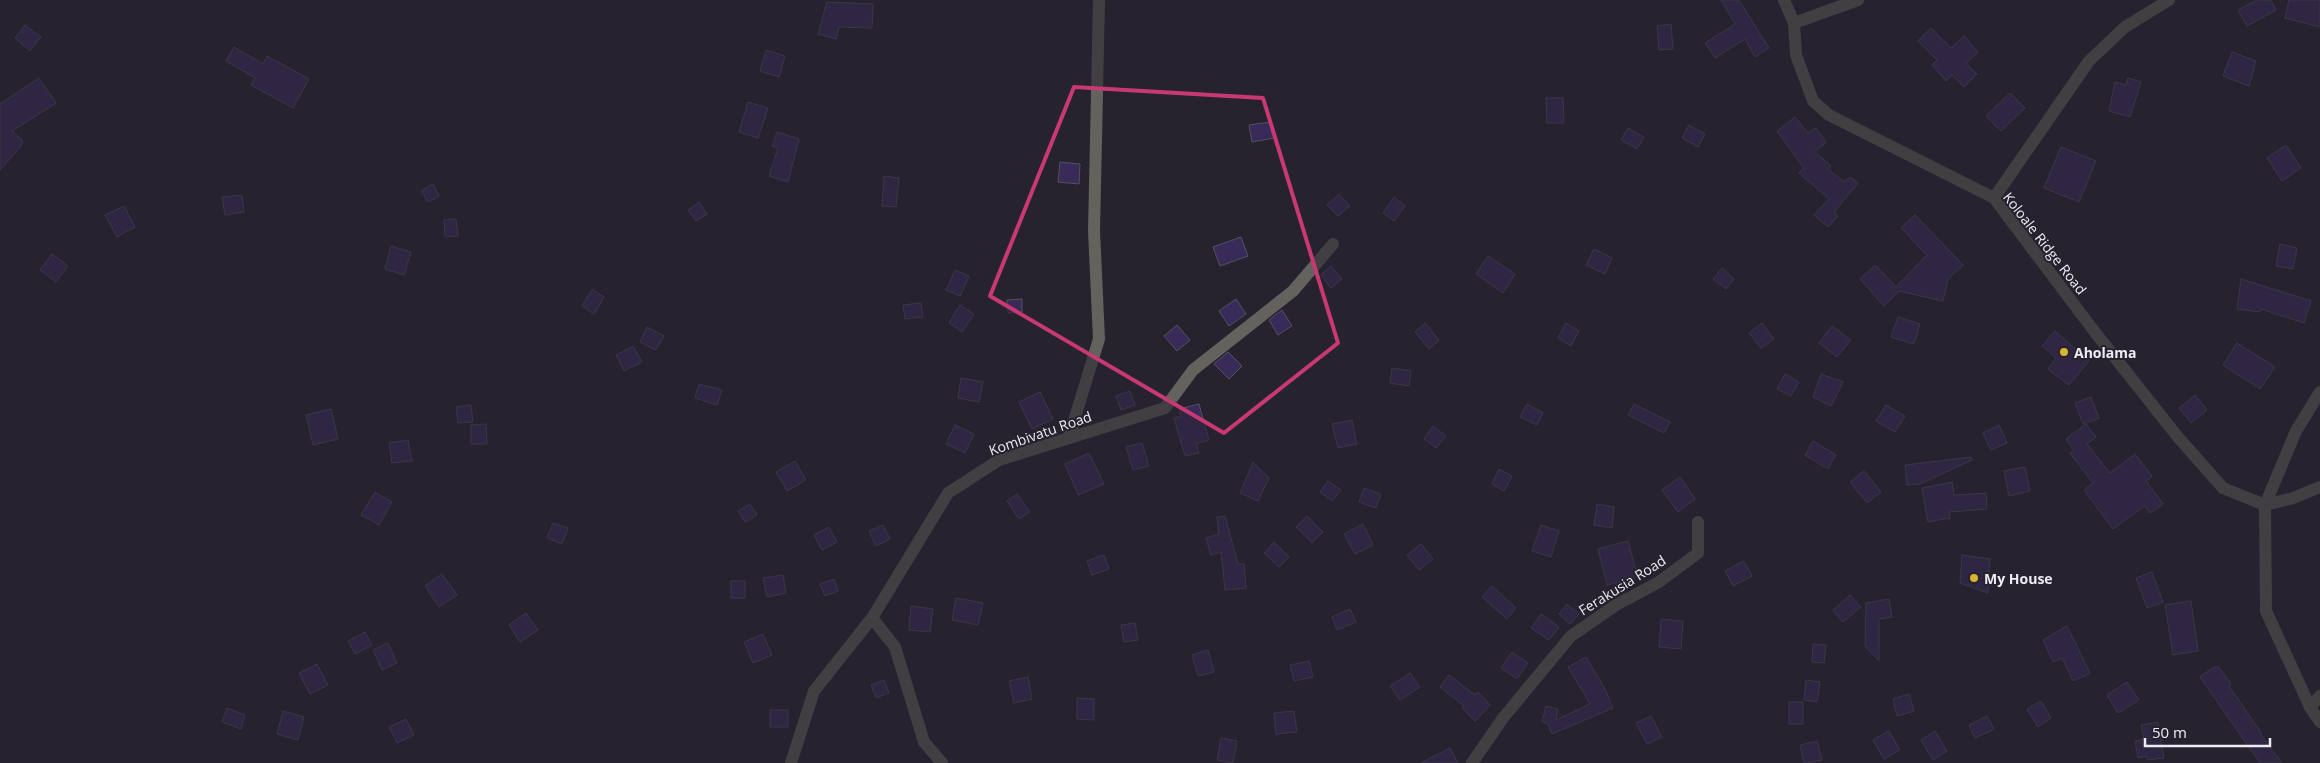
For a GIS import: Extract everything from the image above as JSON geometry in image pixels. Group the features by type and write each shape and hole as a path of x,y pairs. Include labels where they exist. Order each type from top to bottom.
{"street":[{"path":"1069,437 1099,340 1094,231 1099,0"},
{"name":"Koloale Ridge Road","path":"1784,0 1794,23 1796,55 1814,101 1829,115 1994,198 2094,331 2177,436 2224,488 2265,505"},
{"path":"1794,23 1858,0"},
{"path":"1994,198 2089,61 2125,27 2169,0"},
{"name":"Kombivatu Road","path":"792,763 814,691 872,618 948,492 999,460 1165,408 1193,370 1293,291 1334,244"},
{"path":"2320,392 2296,431 2265,505 2266,611 2310,707 2320,722"},
{"path":"2265,505 2293,498 2320,487"},
{"name":"Ferakusia Road","path":"1472,763 1503,718 1571,636 1616,605 1659,582 1698,553 1698,522"},
{"path":"872,618 895,647 924,742 942,763"},
{"path":"2310,707 2320,696"}],"highlighted area":[{"path":"1074,87 1263,98 1338,343 1224,433 990,296"}],"building":[{"path":"1721,0 1739,0 1769,48 1755,57 1745,39 1715,58 1705,43 1735,24"},
{"path":"2257,0 2271,0 2276,10 2247,26 2238,10"},
{"path":"2289,0 2320,0 2320,27 2285,18"},
{"path":"827,2 873,4 872,28 839,27 836,39 818,34"},
{"path":"1671,24 1673,49 1659,50 1657,26"},
{"path":"25,25 41,37 30,51 15,38"},
{"path":"1931,28 1951,48 1964,36 1978,52 1966,63 1977,74 1964,87 1952,75 1946,81 1932,65 1937,60 1918,41"},
{"path":"234,47 263,64 267,56 309,79 293,108 251,85 255,78 226,61"},
{"path":"766,50 785,56 779,77 760,71"},
{"path":"2232,52 2256,61 2249,86 2223,76"},
{"path":"39,78 56,103 12,131 22,140 22,145 0,170 0,104"},
{"path":"2128,78 2141,82 2130,117 2109,111 2115,82 2126,85"},
{"path":"2010,93 2025,108 2001,131 1986,116"},
{"path":"1546,98 1563,98 1564,123 1547,123"},
{"path":"748,102 768,108 758,138 739,132"},
{"path":"1795,117 1808,133 1816,128 1826,142 1815,152 1831,166 1828,169 1844,182 1850,177 1858,183 1834,212 1838,216 1828,227 1814,215 1829,199 1799,173 1804,168 1777,131"},
{"path":"1271,122 1274,138 1252,142 1249,125"},
{"path":"1689,125 1705,134 1698,147 1682,138"},
{"path":"1628,128 1644,137 1637,149 1621,140"},
{"path":"777,132 799,139 788,182 769,176 778,148 772,146"},
{"path":"2286,145 2301,168 2282,181 2267,158"},
{"path":"2061,147 2096,161 2079,202 2044,188"},
{"path":"1060,162 1080,164 1079,184 1058,182"},
{"path":"884,176 899,178 896,207 882,206"},
{"path":"433,184 439,196 428,202 421,191"},
{"path":"1339,194 1350,206 1338,216 1327,205"},
{"path":"242,195 244,212 225,215 222,197"},
{"path":"1394,197 1405,206 1394,221 1383,213"},
{"path":"699,202 707,214 696,221 688,210"},
{"path":"124,206 135,227 117,237 105,215"},
{"path":"1915,215 1963,265 1948,279 1943,301 1899,291 1884,306 1860,279 1875,265 1896,287 1927,255 1901,228"},
{"path":"456,219 458,236 445,237 444,220"},
{"path":"1241,237 1248,256 1220,266 1213,247"},
{"path":"2280,244 2297,248 2293,269 2276,266"},
{"path":"391,246 411,252 404,275 385,269"},
{"path":"1594,249 1612,258 1605,274 1586,265"},
{"path":"52,254 68,266 56,282 40,270"},
{"path":"1488,256 1515,274 1503,293 1476,274"},
{"path":"1331,266 1342,279 1331,288 1321,275"},
{"path":"1722,268 1734,279 1726,289 1713,279"},
{"path":"955,270 969,276 960,296 946,290"},
{"path":"2241,279 2311,301 2304,323 2261,309 2260,312 2237,309"},
{"path":"592,289 604,297 594,314 582,306"},
{"path":"1022,299 1022,312 1008,313 1007,300"},
{"path":"1236,299 1246,314 1229,326 1219,311"},
{"path":"921,303 923,317 905,319 903,305"},
{"path":"960,305 974,314 962,332 949,323"},
{"path":"1282,310 1292,326 1278,335 1269,320"},
{"path":"1898,317 1920,324 1914,344 1891,337"},
{"path":"1425,323 1439,340 1429,349 1415,332"},
{"path":"1566,323 1579,331 1571,346 1558,338"},
{"path":"1762,323 1774,339 1761,348 1749,333"},
{"path":"1177,325 1190,340 1177,351 1164,336"},
{"path":"1832,326 1851,340 1837,357 1819,343"},
{"path":"647,327 664,336 656,350 640,342"},
{"name":"Aholama","path":"2055,331 2089,361 2069,385 2048,369 2056,358 2042,346"},
{"path":"2237,343 2275,367 2260,389 2223,365"},
{"path":"633,346 642,362 624,371 616,355"},
{"path":"1228,352 1242,366 1229,379 1214,364"},
{"path":"1392,368 1411,371 1409,386 1390,383"},
{"path":"1785,374 1799,382 1791,396 1777,389"},
{"path":"1821,374 1843,382 1831,406 1813,397"},
{"path":"961,378 983,382 979,402 958,398"},
{"path":"699,384 722,390 717,405 695,398"},
{"path":"1130,391 1135,405 1121,410 1116,396"},
{"path":"1040,392 1053,419 1032,429 1019,402"},
{"path":"2195,395 2207,410 2191,423 2179,408"},
{"path":"2091,397 2099,418 2083,424 2075,403"},
{"path":"1199,404 1209,440 1196,444 1199,453 1185,456 1174,418 1181,416 1179,409"},
{"path":"1527,404 1543,413 1537,425 1520,417"},
{"path":"1634,404 1670,422 1664,433 1628,415"},
{"path":"471,405 473,422 458,423 456,407"},
{"path":"1886,405 1905,416 1895,432 1876,421"},
{"path":"331,409 338,439 313,445 306,415"},
{"path":"1352,420 1357,444 1338,448 1332,424"},
{"path":"486,424 487,444 471,444 471,425"},
{"path":"2086,424 2096,437 2087,444 2110,473 2135,454 2152,476 2146,481 2163,504 2150,513 2145,506 2113,529 2084,490 2093,483 2070,453 2074,450 2066,439"},
{"path":"955,425 974,434 965,453 946,444"},
{"path":"1999,425 2007,443 1991,450 1983,433"},
{"path":"1433,426 1446,436 1436,448 1424,439"},
{"path":"408,440 412,461 392,463 389,443"},
{"path":"1813,441 1836,455 1828,469 1805,455"},
{"path":"1142,443 1149,466 1133,470 1126,447"},
{"path":"1089,453 1104,484 1078,495 1065,464"},
{"path":"1971,457 1972,460 1920,484 1907,485 1905,465"},
{"path":"795,461 806,480 787,491 776,472"},
{"path":"1253,462 1269,478 1258,501 1240,493"},
{"path":"2025,467 2030,491 2009,496 2004,471"},
{"path":"1499,469 1512,476 1504,491 1492,484"},
{"path":"1864,471 1881,492 1867,503 1850,482"},
{"path":"1680,477 1695,499 1678,512 1662,490"},
{"path":"1328,481 1341,490 1332,501 1320,492"},
{"path":"1952,482 1954,495 1986,493 1987,509 1949,512 1950,518 1928,522 1922,488"},
{"path":"1364,488 1381,494 1376,508 1359,502"},
{"path":"375,492 392,502 379,525 361,515"},
{"path":"1017,494 1030,512 1019,519 1007,501"},
{"path":"750,504 757,515 745,522 738,511"},
{"path":"1597,504 1614,507 1612,528 1594,525"},
{"path":"1225,516 1238,564 1244,564 1246,588 1225,590 1221,552 1211,555 1206,538 1219,534 1217,517"},
{"path":"1307,516 1323,532 1312,543 1296,527"},
{"path":"553,523 568,528 562,544 547,538"},
{"path":"1363,524 1373,545 1355,554 1344,534"},
{"path":"883,525 890,539 876,546 869,531"},
{"path":"1541,525 1559,531 1551,557 1532,551"},
{"path":"829,527 837,542 822,550 814,535"},
{"path":"1628,541 1638,577 1607,585 1598,549"},
{"path":"1274,542 1289,557 1279,567 1264,553"},
{"path":"1421,544 1433,559 1419,570 1407,555"},
{"path":"1104,555 1109,569 1092,575 1087,561"},
{"name":"My House","path":"1962,555 1990,559 1988,593 1960,583"},
{"path":"1744,561 1752,576 1733,586 1725,571"},
{"path":"2152,572 2163,602 2147,608 2136,578"},
{"path":"442,574 457,595 439,607 425,586"},
{"path":"783,575 786,593 767,597 763,578"},
{"path":"834,579 838,591 825,596 820,584"},
{"path":"731,581 745,581 745,598 731,598"},
{"path":"1492,586 1516,608 1507,619 1482,597"},
{"path":"1850,595 1861,607 1843,622 1833,610"},
{"path":"956,598 983,603 978,625 952,620"},
{"path":"1889,599 1892,617 1879,619 1879,661 1865,646 1866,603"},
{"path":"2191,601 2198,651 2173,655 2165,605"},
{"path":"1567,604 1579,614 1570,624 1559,614"},
{"path":"911,606 933,609 930,632 909,630"},
{"path":"1350,609 1356,622 1337,630 1332,617"},
{"path":"526,613 538,630 520,642 509,625"},
{"path":"1541,614 1559,627 1549,640 1531,628"},
{"path":"1661,619 1683,621 1681,649 1659,647"},
{"path":"1135,623 1138,640 1124,642 1121,625"},
{"path":"2067,626 2090,673 2073,681 2062,658 2053,662 2043,640"},
{"path":"365,632 372,645 355,654 348,641"},
{"path":"763,634 772,655 753,663 744,642"},
{"path":"388,643 397,663 382,670 373,650"},
{"path":"1813,644 1826,645 1824,663 1812,662"},
{"path":"1208,650 1214,672 1198,676 1192,655"},
{"path":"1512,652 1528,663 1517,679 1501,668"},
{"path":"1586,657 1605,689 1613,708 1552,734 1548,724 1542,722 1546,706 1558,709 1556,720 1590,704 1568,667"},
{"path":"1309,661 1313,677 1294,681 1290,665"},
{"path":"317,664 328,685 310,694 299,673"},
{"path":"2214,667 2219,667 2261,735 2282,763 2260,763 2200,677"},
{"path":"1410,673 1420,687 1400,700 1390,686"},
{"path":"1449,675 1475,695 1478,692 1490,705 1475,721 1462,708 1464,706 1440,687"},
{"path":"1028,677 1032,699 1014,703 1009,681"},
{"path":"884,680 889,693 876,698 871,685"},
{"path":"1806,680 1820,682 1817,702 1804,700"},
{"path":"2127,682 2139,700 2118,713 2107,695"},
{"path":"1909,694 1914,711 1897,716 1893,699"},
{"path":"1077,698 1094,699 1094,720 1077,719"},
{"path":"2041,701 2051,718 2038,727 2027,709"},
{"path":"1789,702 1803,702 1803,724 1789,724"},
{"path":"227,708 245,715 241,729 222,722"},
{"path":"770,710 788,710 788,727 770,727"},
{"path":"283,711 304,717 298,740 277,734"},
{"path":"1294,711 1297,732 1276,734 1274,713"},
{"path":"1651,716 1662,737 1647,744 1636,723"},
{"path":"1987,716 1994,729 1975,738 1969,725"},
{"path":"406,719 414,735 397,743 389,727"},
{"path":"2158,722 2164,758 2147,760 2147,756 2138,758 2135,741 2144,739 2141,725"},
{"path":"1889,731 1900,750 1884,759 1873,740"},
{"path":"1935,731 1947,751 1933,760 1921,740"},
{"path":"1221,738 1237,741 1233,763 1217,760"},
{"path":"1817,741 1822,760 1804,763 1800,745"},
{"path":"1450,748 1458,763 1421,763"}],"place":[{"name":"Aholama","path":"2064,352"},
{"name":"My House","path":"1974,578"}]}
